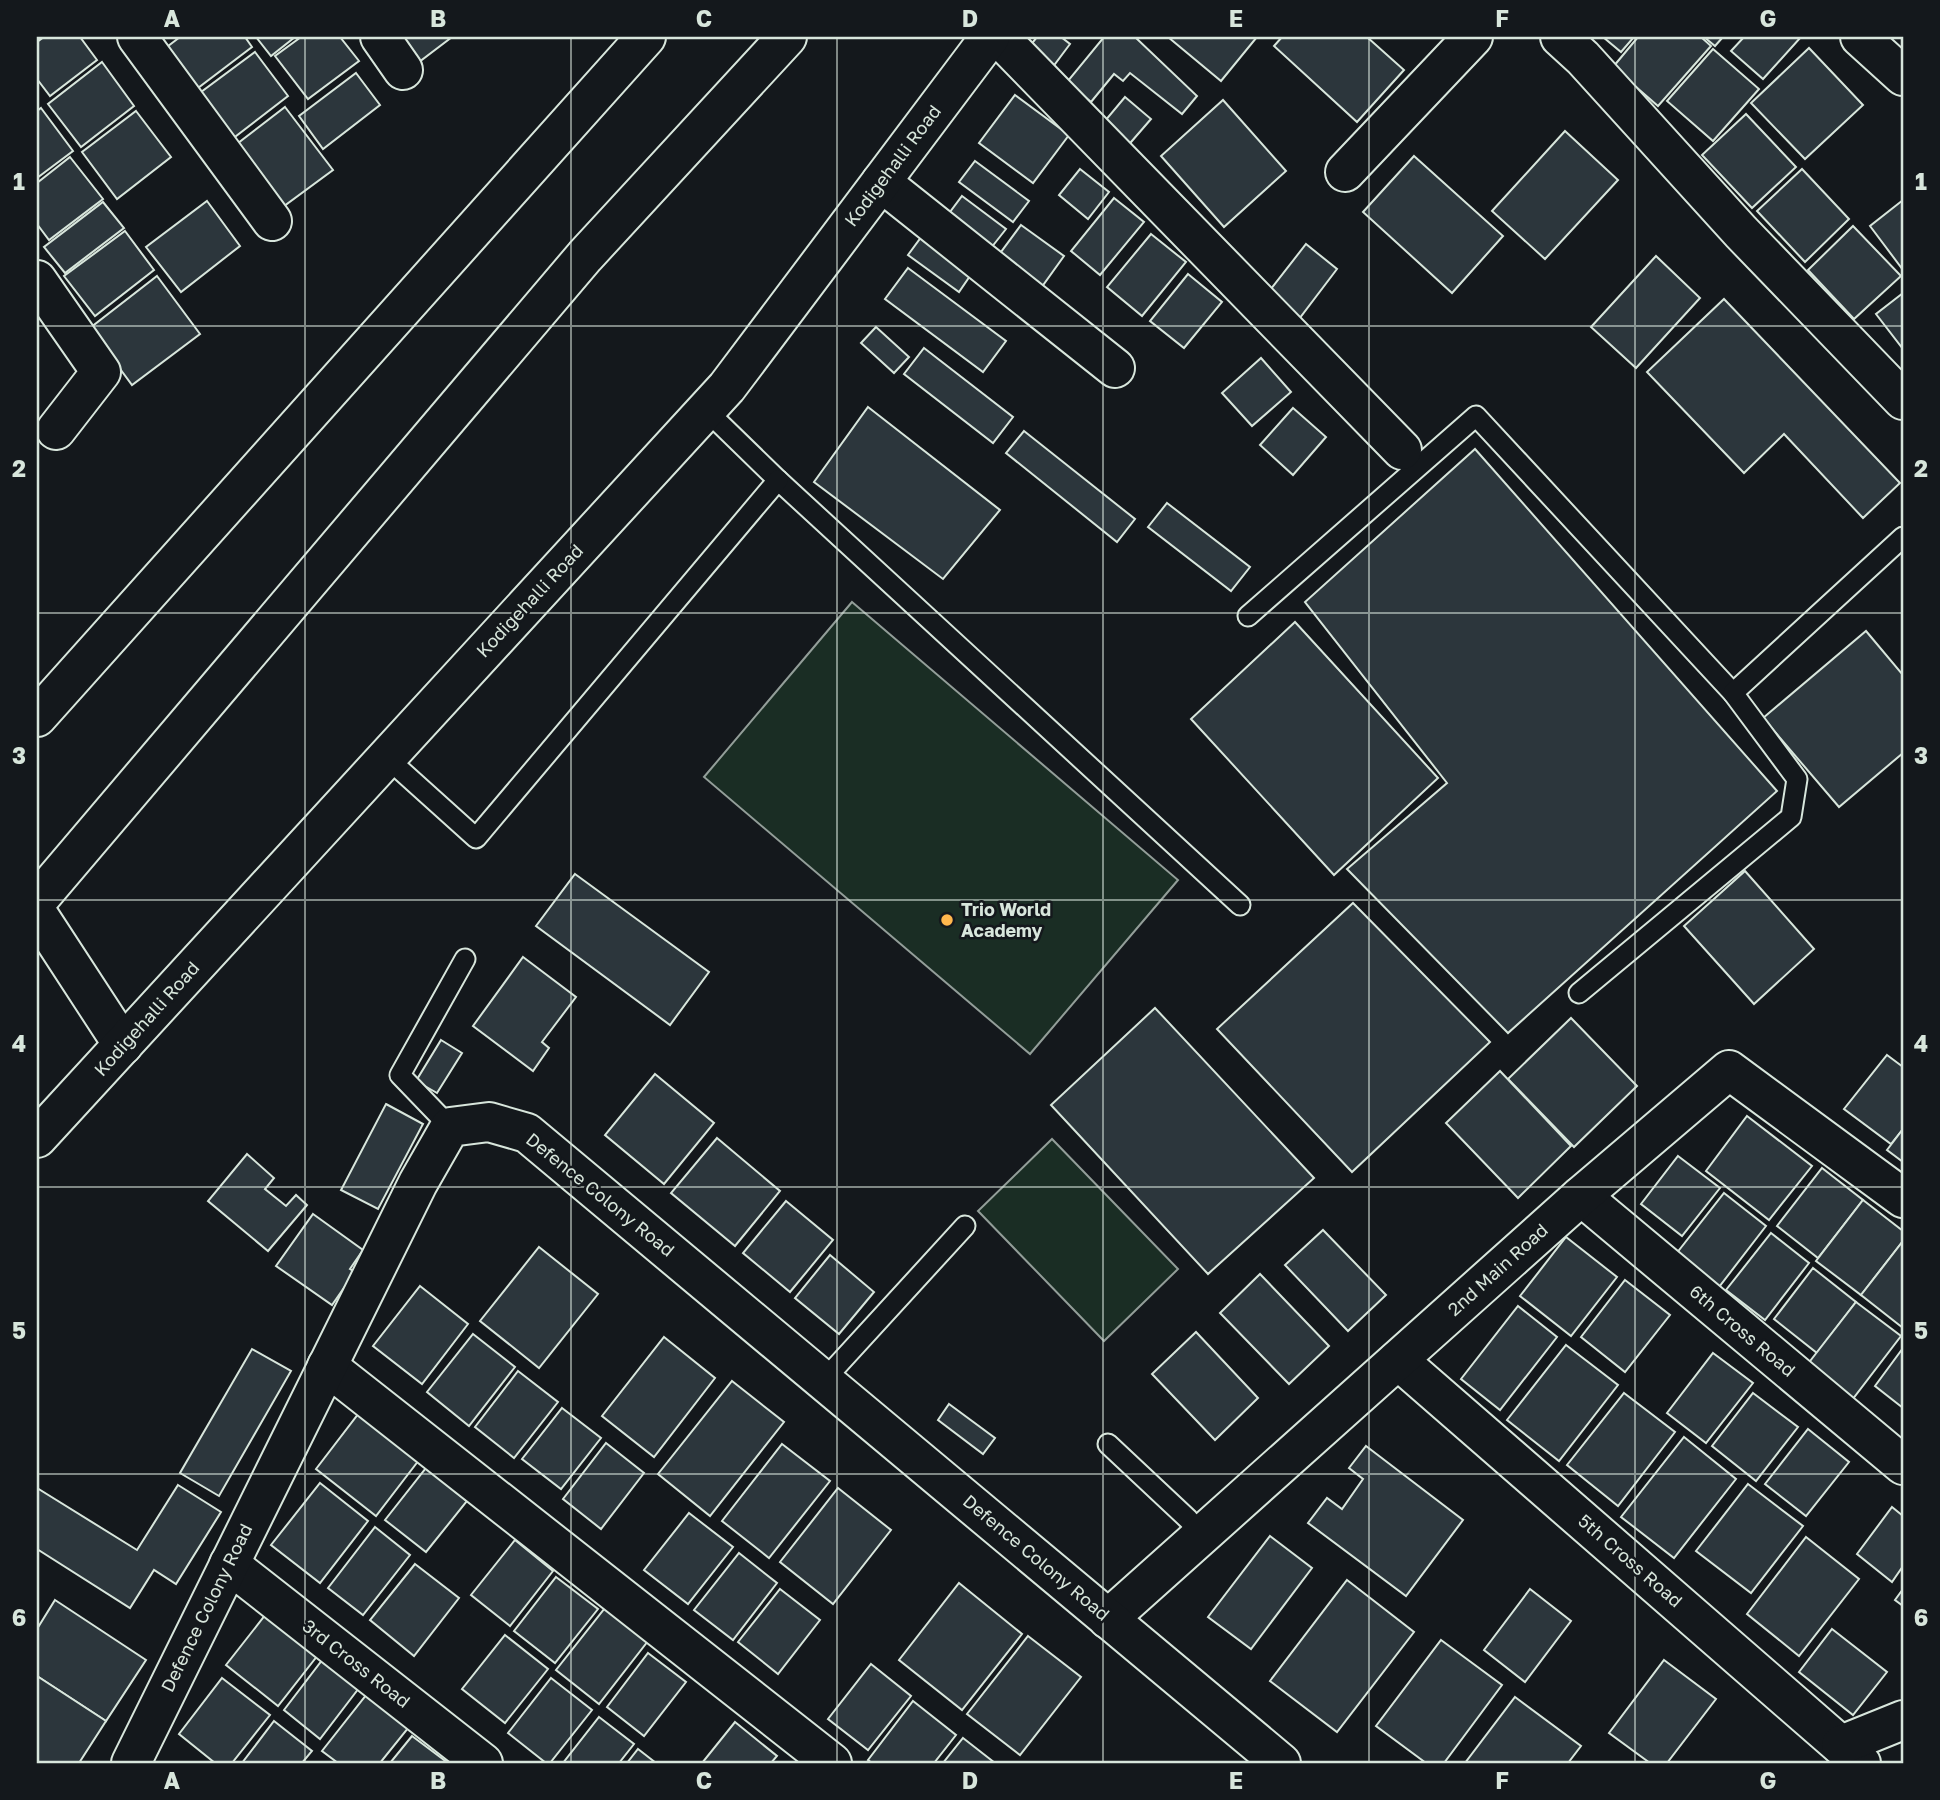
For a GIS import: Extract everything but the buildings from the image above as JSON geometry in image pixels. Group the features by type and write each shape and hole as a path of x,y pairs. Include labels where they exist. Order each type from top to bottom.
{"street":[{"path":"137,37 272,221"},
{"path":"380,37 403,70"},
{"path":"37,717 646,37"},
{"path":"37,901 585,256 787,37"},
{"name":"Kodigehalli Road","path":"40,1131 123,1045 727,387 990,37"},
{"path":"999,37 1402,450"},
{"path":"1345,172 1473,37"},
{"path":"1560,37 1583,58 1741,232 1903,400"},
{"path":"1860,37 1903,76"},
{"path":"881,182 1115,368"},
{"path":"37,280 102,372 56,430"},
{"path":"37,913 123,1045"},
{"name":"2nd Main Road","path":"1108,1619 1581,1196 1728,1070 1903,1198"},
{"name":"Defence Colony Road","path":"141,1759 229,1564 418,1183 450,1127 489,1122 527,1133 1281,1763"},
{"name":"6th Cross Road","path":"1581,1196 1900,1460"},
{"name":"5th Cross Road","path":"1398,1360 1851,1754"},
{"path":"327,1366 832,1763"},
{"name":"3rd Cross Road","path":"229,1564 483,1763"},
{"path":"1851,1754 1903,1720"}],"lane":[{"path":"705,411 1240,905"},
{"path":"1248,616 1476,416 1733,693 1797,779 1791,817 1579,993"},
{"path":"386,757 476,838 778,480"},
{"path":"1733,693 1903,537"},
{"path":"450,1127 400,1074 465,959"},
{"path":"824,1380 965,1226"},
{"path":"1108,1444 1202,1535"}],"green space":[{"path":"852,602 1178,880 1030,1054 704,777"},
{"path":"1052,1139 1178,1269 1104,1341 978,1211"}],"place":[{"name":"Trio World Academy","path":"947,920"}]}
